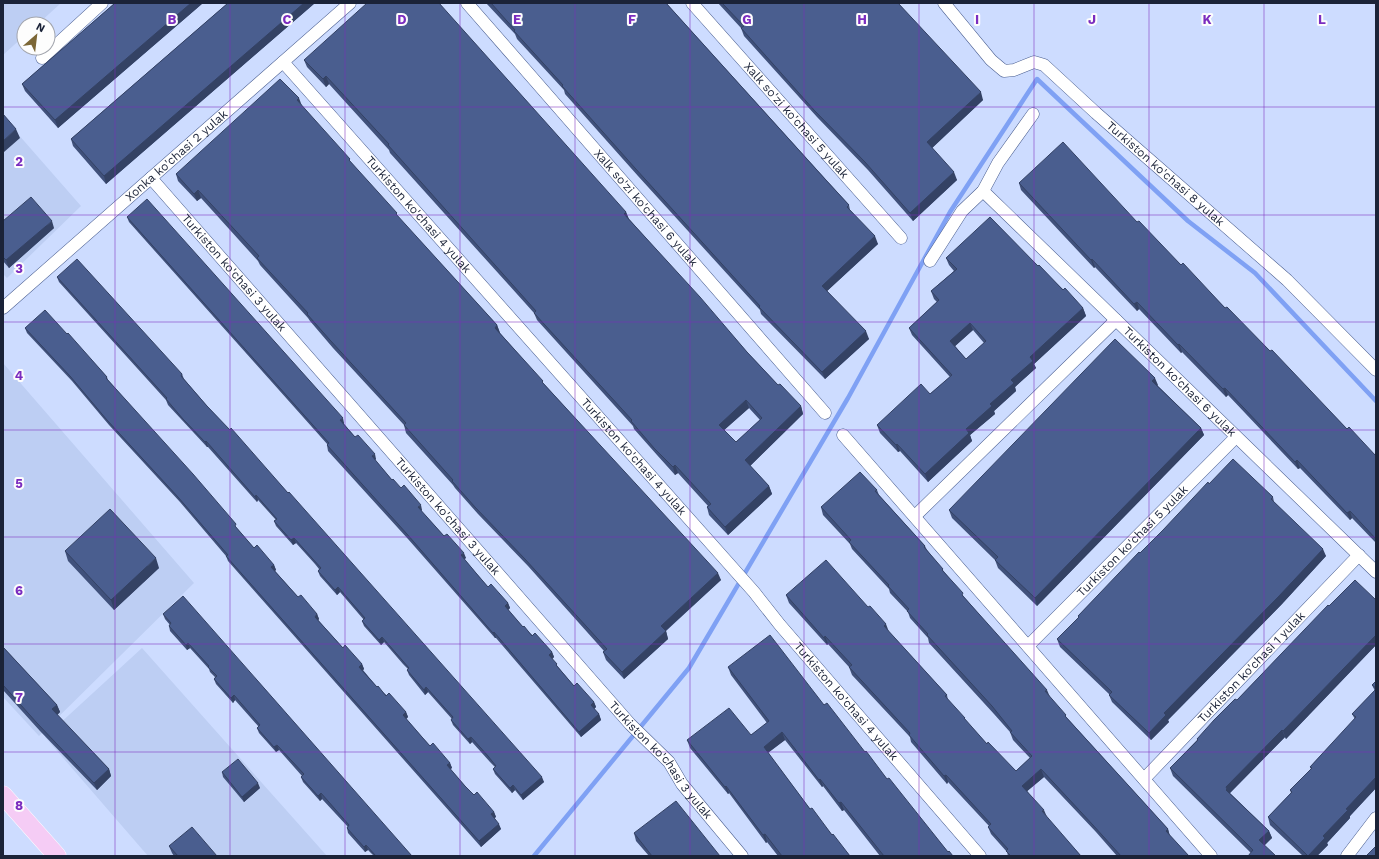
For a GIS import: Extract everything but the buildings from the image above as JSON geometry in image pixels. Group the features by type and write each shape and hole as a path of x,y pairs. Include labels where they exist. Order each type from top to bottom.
{"main road":[{"path":"3,795 57,856"}],"street":[{"path":"42,58 102,3"},
{"name":"Xonka ko'chasi 2 yulak","path":"3,308 350,3"},
{"name":"Xalk so'zi ko'chasi 6 yulak","path":"467,3 825,413"},
{"name":"Xalk so'zi ko'chasi 5 yulak","path":"692,3 901,238"},
{"name":"Turkiston ko'chasi 8 yulak","path":"950,5 991,60 1004,70 1014,70 1034,62 1044,65 1102,118 1287,280 1376,370"},
{"name":"Turkiston ko'chasi 4 yulak","path":"283,62 750,587 780,625 980,856"},
{"path":"930,260 962,211 983,191 998,162 1033,114"},
{"name":"Turkiston ko'chasi 3 yulak","path":"152,178 630,724 669,762 682,784 742,856"},
{"name":"Turkiston ko'chasi 6 yulak","path":"983,191 1376,572"},
{"path":"914,516 1116,320"},
{"path":"843,434 1211,856"},
{"name":"Turkiston ko'chasi 5 yulak","path":"1028,646 1236,437"},
{"name":"Turkiston ko'chasi 1 yulak","path":"1144,779 1359,556"},
{"path":"1347,856 1376,818"}],"shaded area":[{"path":"3,3 61,3 47,16 16,16 16,43 3,55"},
{"path":"3,117 81,206 7,278 3,274"},
{"path":"3,363 194,583 39,736 3,697"},
{"path":"142,648 327,856 148,856 45,737"}],"waterway":[{"path":"534,856 689,668 848,398 950,212 1037,79 1188,221 1255,273 1376,401"}]}
